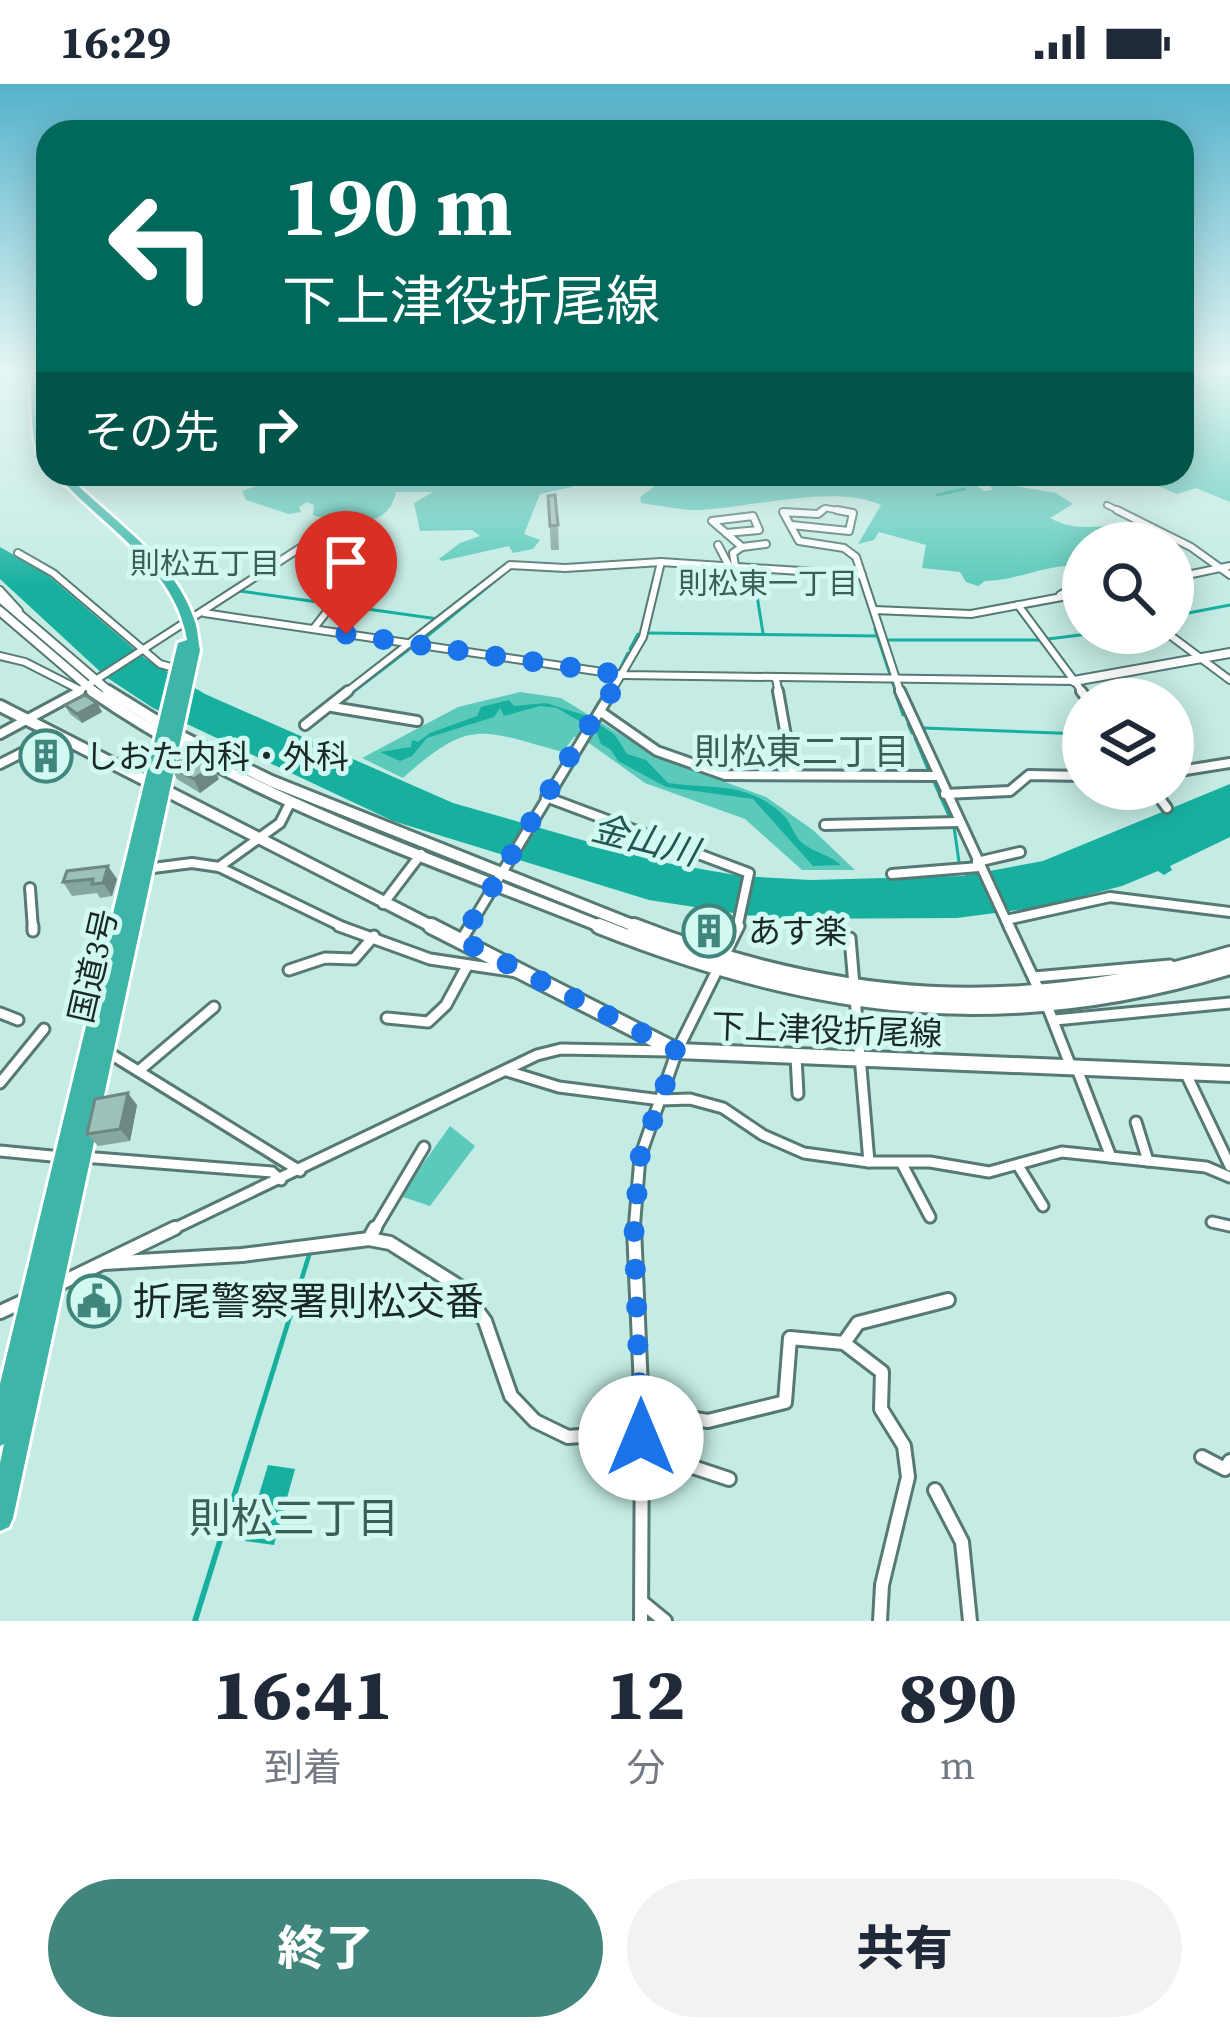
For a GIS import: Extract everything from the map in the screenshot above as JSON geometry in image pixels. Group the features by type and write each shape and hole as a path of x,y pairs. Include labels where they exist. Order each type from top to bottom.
{"highway":[{"path":"69,486 172,585 187,622"},
{"name":"国道3号","path":"0,1518 52,1288 72,1157 183,672 194,650 187,622"},
{"name":"国道3号","path":"0,1434 32,1298 104,1051 139,870"}],"street":[{"path":"1108,505 1230,570"},
{"path":"791,525 844,532 849,531 853,513 825,508 818,514 783,512 799,542 844,548 856,557 892,680 1034,977 1111,1157"},
{"path":"725,532 759,530 753,516 714,519 725,532 742,547"},
{"path":"0,734 92,683 314,539"},
{"path":"731,566 742,547 766,544"},
{"path":"718,545 731,566"},
{"path":"18,553 52,573 141,650 166,668 183,672"},
{"path":"313,629 372,554"},
{"path":"305,725 416,644 510,565 566,568 661,562 862,575"},
{"path":"461,940 623,675 643,637 661,562"},
{"path":"1194,574 1221,568"},
{"path":"0,594 92,683"},
{"path":"874,610 970,614 1062,596"},
{"path":"1018,605 1071,678"},
{"path":"0,611 92,683 290,801 422,853 501,871"},
{"path":"204,613 623,675 1062,681"},
{"path":"1091,678 1230,652"},
{"path":"1194,653 1230,680"},
{"path":"0,656 92,683"},
{"path":"776,679 793,775"},
{"name":"下上津役折尾線","path":"0,706 677,1051 1187,1076 1230,1074"},
{"path":"330,707 417,722"},
{"path":"601,712 679,762 725,775 937,776"},
{"path":"171,730 298,794 501,871 722,964 854,995 948,1009 1162,1011 1230,1003"},
{"path":"0,764 57,735"},
{"path":"1194,769 1230,763"},
{"path":"945,794 1010,791 1029,775 1062,776"},
{"path":"546,797 739,866 748,875 741,921 677,1051 640,1157 634,1229 642,1412 641,1621"},
{"path":"219,867 281,824 288,816 290,801"},
{"path":"825,825 958,822"},
{"path":"892,874 979,866 1020,852"},
{"path":"383,904 422,853"},
{"path":"139,870 200,864 219,867 285,902 374,936 467,966 518,971"},
{"path":"30,888 33,932"},
{"path":"1005,918 1110,897 1230,912"},
{"path":"289,970 325,958 354,959 374,936"},
{"path":"850,938 869,1162"},
{"path":"1048,1008 1230,954"},
{"path":"1034,977 1139,965 1171,964 1181,971"},
{"path":"387,1018 428,1022 446,1005 467,966"},
{"path":"1048,1008 1147,993 1230,967"},
{"path":"1147,993 1162,1011"},
{"path":"141,1070 214,1007"},
{"path":"0,1013 17,1020"},
{"path":"0,1083 44,1029"},
{"path":"0,1312 561,1048 677,1051"},
{"path":"104,1051 301,1171"},
{"path":"796,1056 798,1094"},
{"path":"507,1071 559,1088 690,1099 723,1108 764,1135 804,1153 989,1172 1062,1152 1206,1167 1230,1177"},
{"path":"1187,1076 1230,1166"},
{"path":"1136,1122 1148,1161"},
{"path":"369,1239 424,1147"},
{"path":"0,1151 272,1172 281,1180"},
{"path":"902,1162 930,1216"},
{"path":"1019,1167 1043,1206"},
{"path":"1212,1222 1230,1226"},
{"path":"104,1263 242,1255 369,1239 390,1243 460,1287 485,1321 512,1396 535,1421 568,1438 592,1435 642,1412 708,1420 785,1402 790,1338 844,1343 882,1372 881,1409 904,1446 908,1478 882,1585 880,1621"},
{"path":"844,1343 858,1323 948,1300"},
{"path":"1202,1457 1225,1469 1230,1461"},
{"path":"641,1464 690,1466 729,1479"},
{"path":"935,1490 962,1542 970,1621"},
{"path":"642,1602 665,1621"}],"shaded area":[{"path":"1194,443 1230,443 1230,502 1196,488 1177,494 1158,486 1194,486"},
{"path":"257,486 573,486 540,494 524,534 540,540 533,549 513,553 509,546 442,561 439,559 460,543 480,536 472,530 420,531 414,503 433,492 396,492 384,514 350,522 313,515 314,505 307,502 299,507 301,512 289,514 246,500 242,491"},
{"path":"655,486 977,486 984,491 992,490 991,486 1015,486 1056,493 1073,504 1050,518 1062,523 1062,567 978,586 966,582 960,572 922,568 926,545 879,532 874,540 858,544 881,505 862,499 816,497 696,510 641,503 640,497"},
{"path":"0,547 44,572 146,659 205,694 453,803 655,861 741,876 811,880 962,876 1043,861 1167,810 1194,810 1194,799 1230,784 1230,837 1170,866 1172,870 1164,875 1158,871 1122,886 1042,907 957,918 772,919 649,900 393,821 153,708 106,677 0,579"},
{"path":"520,692 561,698 659,758 766,797 813,830 855,870 802,870 745,819 645,783 582,738 574,737 563,752 494,734 462,737 403,778 362,758 458,707"},
{"path":"509,700 514,706 546,703 587,716 615,735 627,754 646,760 668,783 730,789 758,797 785,817 804,845 841,865 813,866 753,799 666,787 618,761 601,744 596,731 557,708 540,706 504,716 500,708 494,717 427,738 412,756 400,761 380,752 411,747 412,740 418,742 430,733 477,716 481,707"},
{"path":"450,1126 475,1146 430,1206 400,1196"},
{"path":"313,1250 198,1621 192,1621 308,1251"},
{"path":"268,1465 295,1469 274,1545 245,1541"}],"building":[{"path":"555,495 558,525 550,526 548,496"},
{"path":"85,695 97,703 77,714 65,705"},
{"path":"42,740 56,751 42,758 28,747"},
{"path":"188,756 213,766 194,779 170,766"},
{"path":"108,866 103,883 92,884 93,879 63,882 67,871"},
{"path":"698,911 728,921 722,934 693,924"},
{"path":"128,1093 120,1129 87,1134 95,1099"}],"waterway":[{"path":"937,495 964,489"},
{"path":"753,571 763,633"},
{"path":"420,642 506,572"},
{"path":"860,578 874,622"},
{"path":"240,591 438,619"},
{"path":"1194,612 1230,605"},
{"path":"875,629 877,636"},
{"path":"647,633 877,636"},
{"path":"630,649 638,634"},
{"path":"877,636 896,693"},
{"path":"1048,639 1062,637"},
{"path":"888,640 1039,640"},
{"path":"348,696 412,647"},
{"path":"620,669 628,653"},
{"path":"603,696 606,692"},
{"path":"897,698 903,715"},
{"path":"596,707 599,702"},
{"path":"908,724 912,733"},
{"path":"923,728 1062,733"},
{"path":"915,738 930,774"},
{"path":"933,780 954,827 959,862"}],"place":[{"name":"しおた内科・外科","path":"46,756"},
{"name":"あす楽","path":"709,931"},
{"name":"折尾警察署則松交番","path":"94,1301"}],"district":[{"name":"則松五丁目","path":"205,563"},
{"name":"則松東一丁目","path":"768,583"},
{"name":"則松東二丁目","path":"802,751"},
{"name":"則松三丁目","path":"294,1518"}],"route":[{"path":"346,634 623,675 461,940 677,1051 640,1157 634,1229 641,1438"}],"water label":[{"name":"金山川","path":"645,840"}]}
